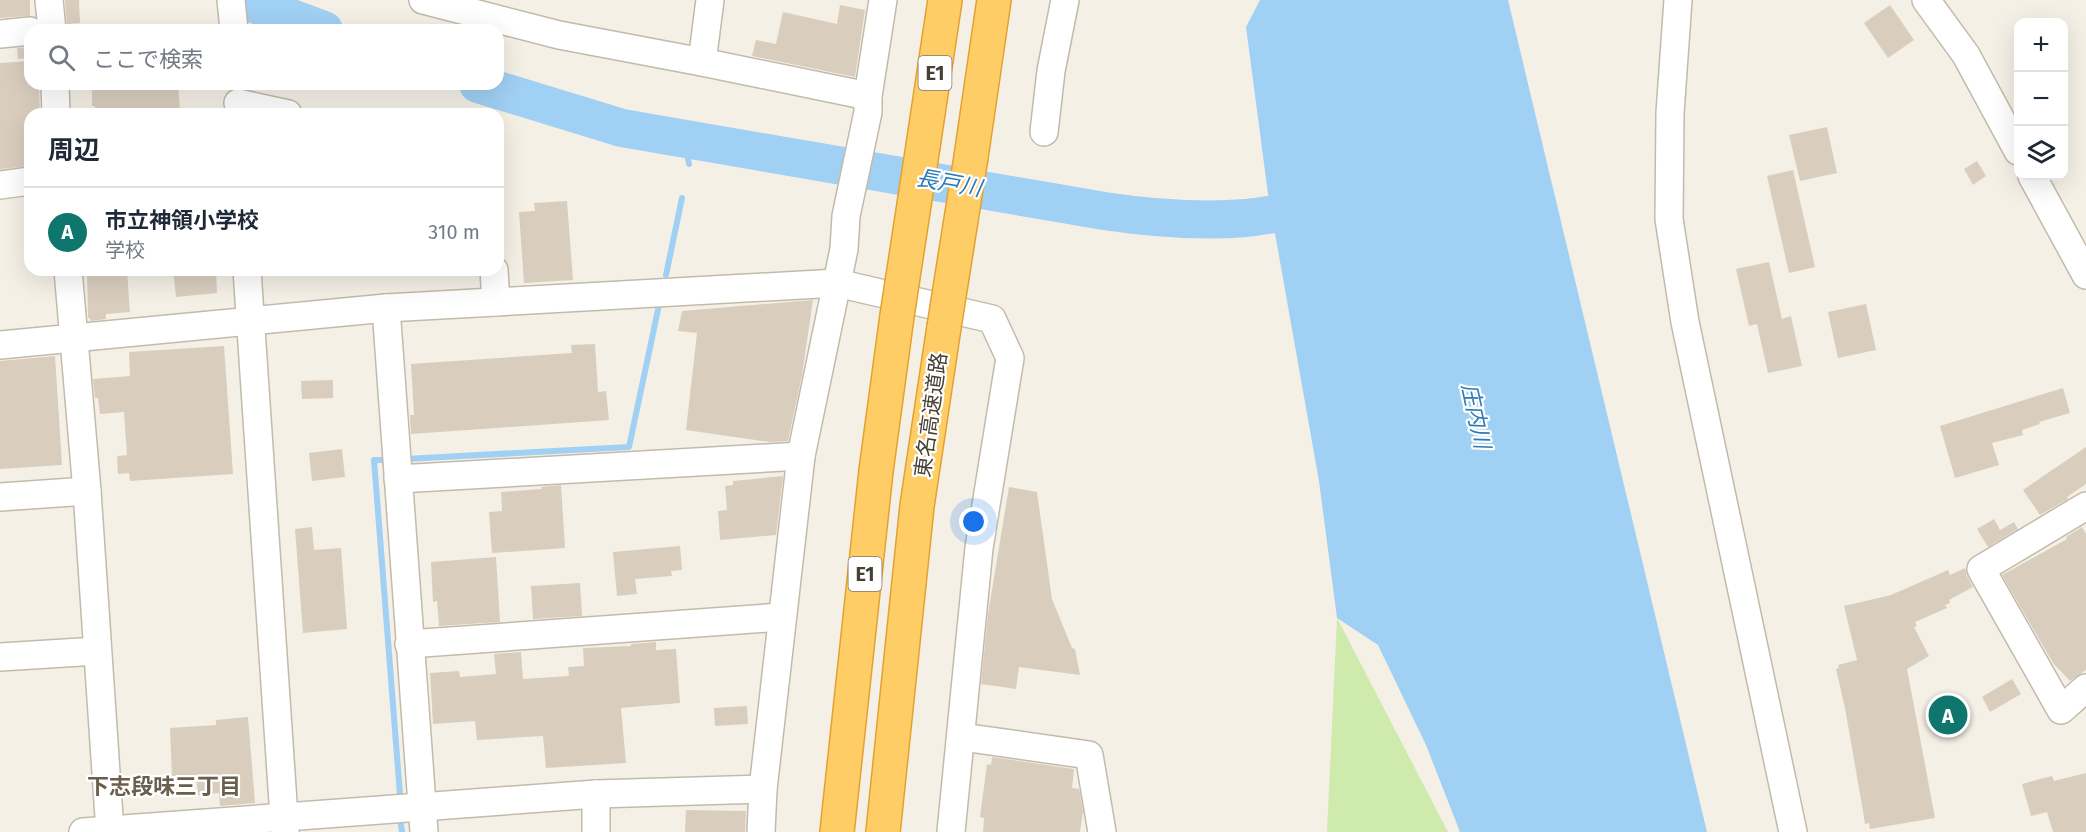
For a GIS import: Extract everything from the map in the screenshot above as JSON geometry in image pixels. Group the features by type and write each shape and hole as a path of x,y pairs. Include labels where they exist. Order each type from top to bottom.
{"highway":[{"name":"E1","path":"837,832 876,471 944,0"},
{"name":"東名高速道路","path":"883,832 917,506 994,0"}],"street":[{"path":"43,24 49,0"},
{"path":"231,0 233,24"},
{"path":"423,0 559,35 702,62 868,104"},
{"path":"702,62 710,0"},
{"path":"761,832 762,789 801,456 844,249 846,216 868,104 883,0"},
{"path":"1044,132 1051,71 1065,0"},
{"path":"1678,0 1670,113 1669,219 1685,322 1793,832"},
{"path":"1926,0 1966,55 2014,142"},
{"path":"0,34 24,32"},
{"path":"55,90 56,108"},
{"path":"238,100 267,108"},
{"path":"2034,180 2086,275"},
{"path":"0,185 24,182"},
{"path":"69,276 87,491 110,831"},
{"path":"247,276 285,824"},
{"path":"494,276 496,302"},
{"path":"0,345 386,308 837,283 992,319 1010,358 979,548 951,832"},
{"path":"386,308 423,820"},
{"path":"397,467 801,456"},
{"path":"0,497 87,491"},
{"path":"2086,506 1981,569 2061,710 2086,688"},
{"path":"409,644 781,617"},
{"path":"0,657 97,651"},
{"path":"962,737 1089,755 1102,832"},
{"path":"83,832 423,820 596,794 762,789"},
{"path":"596,794 596,832"}],"green space":[{"path":"1337,618 1448,832 1327,832"}],"water":[{"name":"庄内川","path":"1260,0 1508,0 1707,832 1460,832 1426,745 1378,645 1337,618 1319,481 1268,194 1246,27"}],"building":[{"path":"0,0 30,0 30,16 0,18"},
{"path":"65,0 79,0 80,23 67,24"},
{"path":"840,5 865,10 855,77 752,56 756,40 776,44 783,12 837,24"},
{"path":"1890,5 1914,40 1888,58 1864,23"},
{"path":"24,47 24,58 18,59 17,48"},
{"path":"24,61 24,90 39,90 40,108 24,108 24,167 0,169 0,63"},
{"path":"92,90 178,90 180,108 95,108 92,106"},
{"path":"1827,127 1837,173 1800,181 1789,135"},
{"path":"1977,161 1986,176 1973,185 1964,169"},
{"path":"1793,170 1815,267 1789,273 1767,176"},
{"path":"567,201 573,280 524,283 519,212 535,211 534,203"},
{"path":"1769,262 1782,319 1791,316 1802,366 1768,373 1757,324 1749,326 1736,269"},
{"path":"87,276 127,276 130,312 106,314 106,319 90,321 88,318"},
{"path":"174,276 216,276 217,293 176,297"},
{"path":"813,300 802,375 788,441 770,442 686,430 697,333 678,331 682,311"},
{"path":"1866,304 1876,350 1838,358 1828,312"},
{"path":"595,344 598,392 606,391 609,420 411,434 410,415 414,415 411,364 572,353 571,345"},
{"path":"224,346 233,474 130,481 129,473 118,474 117,456 127,455 124,412 100,414 93,379 130,376 129,352"},
{"path":"55,356 62,465 0,469 0,361"},
{"path":"333,380 333,398 302,399 301,381"},
{"path":"2063,388 2070,413 2039,422 2040,424 2022,430 2023,435 1992,443 1999,465 1955,478 1940,426"},
{"path":"2086,447 2086,484 2067,497 2068,499 2040,515 2023,490"},
{"path":"342,449 345,477 312,481 309,453"},
{"path":"783,476 776,535 720,540 718,511 727,510 725,486 733,485 733,481"},
{"path":"561,485 565,548 492,553 489,512 502,511 501,492"},
{"path":"1009,487 1037,492 1052,599 1072,648 1075,649 1080,675 1019,667 1016,689 981,684 988,614"},
{"path":"1994,519 2000,530 2014,522 2018,529 1988,547 1977,529"},
{"path":"312,527 314,550 341,548 347,629 303,633 295,529"},
{"path":"2082,527 2086,534 2086,670 2070,681 2053,663 2002,575 2067,539 2066,537"},
{"path":"680,546 682,570 671,571 672,576 635,579 637,594 617,596 613,552"},
{"path":"496,557 500,622 439,626 437,601 433,602 431,562"},
{"path":"1965,568 1973,587 1949,600 1950,603 1945,605 1947,608 1915,622 1917,626 1914,627 1929,656 1907,669 1935,818 1870,829 1869,823 1865,824 1836,669 1839,668 1838,665 1857,660 1844,606 1891,595 1948,570 1950,575"},
{"path":"580,583 582,616 533,619 531,586"},
{"path":"656,642 656,650 676,649 680,703 621,708 626,763 546,768 543,736 477,740 475,721 433,724 430,673 459,671 460,677 496,674 494,654 521,652 523,679 569,676 568,667 584,666 583,648 631,646 631,644"},
{"path":"2012,679 2021,694 1990,712 1982,697"},
{"path":"747,706 748,724 715,726 714,708"},
{"path":"248,717 255,803 220,806 219,793 198,795 196,775 172,776 170,728 216,725 216,720"},
{"path":"992,757 1074,769 1072,788 1079,789 1083,811 1080,832 983,832 984,818 980,817 987,764 991,765"},
{"path":"2086,773 2086,832 2053,832 2047,812 2031,816 2022,784 2052,776 2054,781"},
{"path":"686,810 746,811 745,832 685,832"}],"waterway":[{"name":"長戸川","path":"243,0 308,24"},
{"name":"長戸川","path":"498,90 622,128 1104,211 1210,220 1246,218 1323,207"},
{"path":"684,138 689,164"},
{"path":"666,275 682,198"},
{"path":"405,459 629,447 659,305"},
{"path":"391,460 374,460 400,795"},
{"path":"401,825 402,832"}],"place":[{"name":"市立神領小学校","path":"1948,715"}],"district":[{"name":"下志段味三丁目","path":"164,786"}]}
